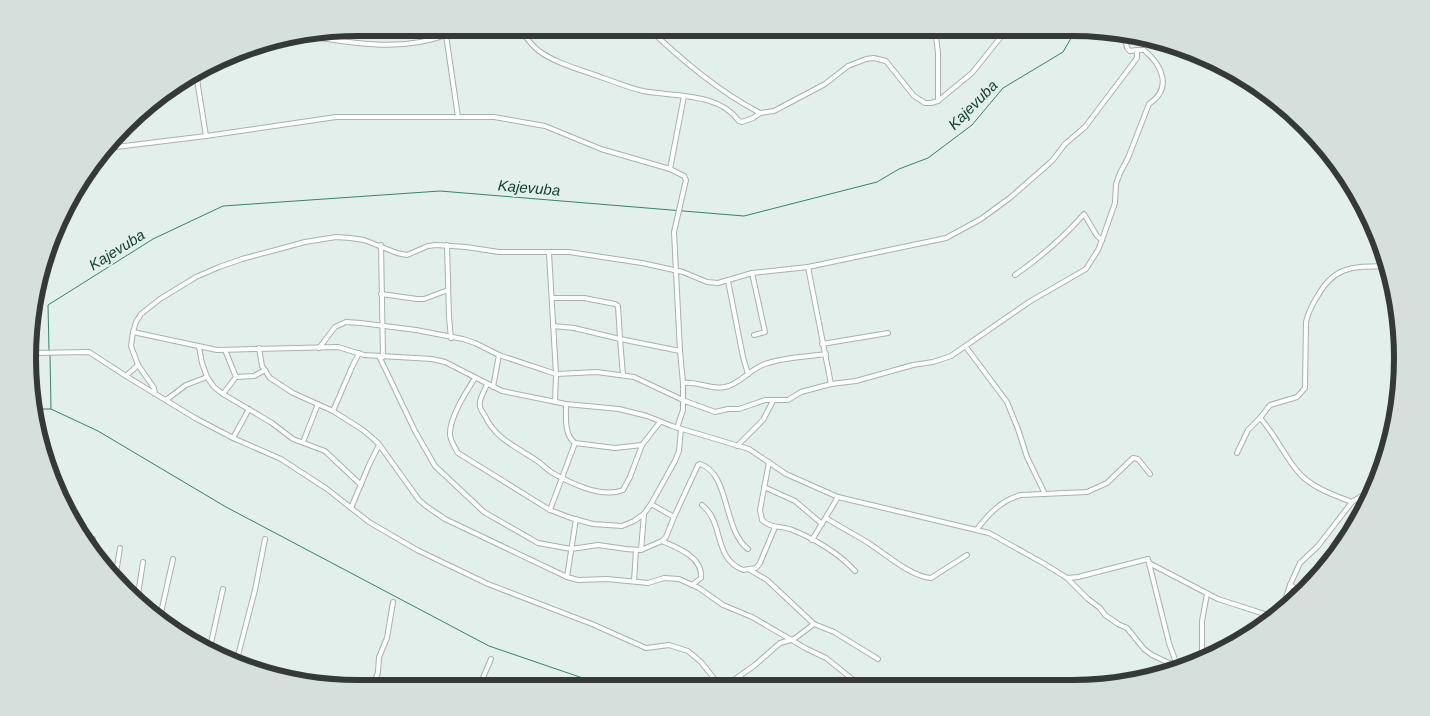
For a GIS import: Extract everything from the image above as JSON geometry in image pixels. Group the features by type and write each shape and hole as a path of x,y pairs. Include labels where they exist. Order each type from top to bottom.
{"street":[{"path":"322,38 349,43 381,45 424,41 442,36"},
{"path":"446,36 458,117"},
{"path":"526,36 539,51 564,63 642,90 714,102 742,122 760,113 774,111 799,98 825,84 848,66 874,58 886,61 914,96 925,103 938,101 972,73 1002,36"},
{"path":"657,36 716,87 736,101 760,113"},
{"path":"936,36 938,54 938,101"},
{"path":"319,348 335,327 342,323 383,325 463,339 499,355 556,374 597,372 623,374 682,400 715,412 739,409 758,401 788,400 801,392 856,380 913,364 933,362 951,356 1029,302 1086,269 1098,250 1115,203 1116,184 1120,173 1128,158 1149,104 1157,99 1163,87 1160,69 1144,50 1130,51 1127,48 1126,41"},
{"path":"155,394 154,388 138,365 131,346 133,332 142,314 168,294 196,277 242,259 306,242 336,238 364,240 381,245 397,253 407,254 428,246 447,245 500,252 583,254 676,271 689,274 707,282 718,283 752,273 808,267 946,238 981,219 1011,197 1052,162 1065,144 1085,127 1137,58 1137,50"},
{"path":"197,79 206,136"},
{"path":"670,169 684,96"},
{"path":"116,146 206,136 336,117 494,117 545,126 601,149 670,169 684,176 686,180 674,232 683,383 683,410 679,428 679,451 644,514 634,522 622,526 593,524 576,519 550,510 458,453 450,435 453,421 475,378"},
{"path":"1015,275 1042,256 1084,214 1097,236 1102,240"},
{"path":"381,245 383,325 381,357 430,459 449,481 484,512 538,543 571,549 606,545 639,550 662,541 666,537 700,464 710,470 718,482 735,533 742,545 748,549"},
{"path":"447,245 451,338"},
{"path":"549,253 553,298 556,374 555,402"},
{"path":"1237,453 1248,430 1270,405 1297,396 1305,388 1306,322 1308,314 1324,283 1334,274 1344,270 1380,266"},
{"path":"808,267 831,384"},
{"path":"752,273 765,332 754,335"},
{"path":"728,281 748,374"},
{"path":"381,294 424,299 448,290"},
{"path":"553,298 584,298 617,305 623,374"},
{"path":"553,326 574,328 680,351"},
{"path":"133,332 199,347 225,350 344,348 359,354 381,357 440,360 493,387 515,394 566,404 619,409 647,416 660,422 754,452 786,474 838,497 989,533 1067,578 1100,608 1105,615 1127,628 1148,652 1174,663"},
{"path":"822,344 888,333"},
{"path":"199,347 207,377 214,387 293,439 325,451 361,485"},
{"path":"966,347 1006,402 1045,494"},
{"path":"259,348 259,358 265,370 276,383 333,411 363,430 380,445 419,500 445,519 567,577 578,580 648,582 664,578 674,578 692,585 723,605 752,617 826,658 854,680"},
{"path":"225,350 236,377"},
{"path":"36,353 88,352 155,394 232,438 281,459 327,489 369,522 417,550 488,584 592,624 646,648 669,645 688,651 701,662 716,680"},
{"path":"333,411 359,354"},
{"path":"683,383 693,382 710,387 723,387 735,383 757,367 772,362 826,354"},
{"path":"493,387 499,355"},
{"path":"126,376 138,365"},
{"path":"223,394 236,377 254,376 265,370"},
{"path":"166,400 186,386 207,377"},
{"path":"487,384 480,406 488,423 506,442 550,471 584,488 618,492 626,487 642,445 660,422"},
{"path":"737,446 763,420 773,401"},
{"path":"303,442 318,404"},
{"path":"566,404 567,430 570,440 575,443 615,448 642,445"},
{"path":"232,438 249,409"},
{"path":"1260,418 1272,430 1294,467 1305,479 1336,496 1352,502"},
{"path":"550,510 575,443"},
{"path":"351,508 380,445"},
{"path":"977,529 991,512 1012,497 1020,494 1080,493 1098,488 1107,483 1133,458 1138,459 1150,474"},
{"path":"769,462 760,516 765,523 774,527 791,530 812,540 836,554 856,571"},
{"path":"764,487 795,501 822,524"},
{"path":"1286,599 1300,563 1318,546 1352,502 1363,495"},
{"path":"812,540 838,497"},
{"path":"651,504 674,517"},
{"path":"702,505 712,517 724,554 729,562 743,570 756,568 760,563 774,527"},
{"path":"634,581 644,514"},
{"path":"826,518 895,562 924,577 931,578 966,555"},
{"path":"567,577 576,519"},
{"path":"238,656 266,539"},
{"path":"662,541 685,552 699,565 701,578 692,585"},
{"path":"116,570 120,548"},
{"path":"161,612 173,558"},
{"path":"1067,578 1078,577 1148,559 1149,563 1207,594 1266,615"},
{"path":"138,593 143,562"},
{"path":"1149,563 1168,643 1176,663"},
{"path":"750,570 766,580 814,624 834,632 878,659"},
{"path":"1290,585 1297,589"},
{"path":"211,644 223,589"},
{"path":"1202,652 1202,621 1207,594"},
{"path":"376,680 379,657 387,638 393,602"},
{"path":"733,680 754,666 780,643 794,639 814,624"},
{"path":"482,680 491,659"}],"waterway":[{"name":"Kajevuba","path":"49,350 48,305 153,239 223,206 440,191 744,216 877,182 899,169 928,158 972,125 1003,88 1063,52 1072,36"},
{"name":"Kajevuba","path":"50,354 51,409"},
{"path":"40,409 51,409 98,431 226,507 489,646 589,680"}]}
